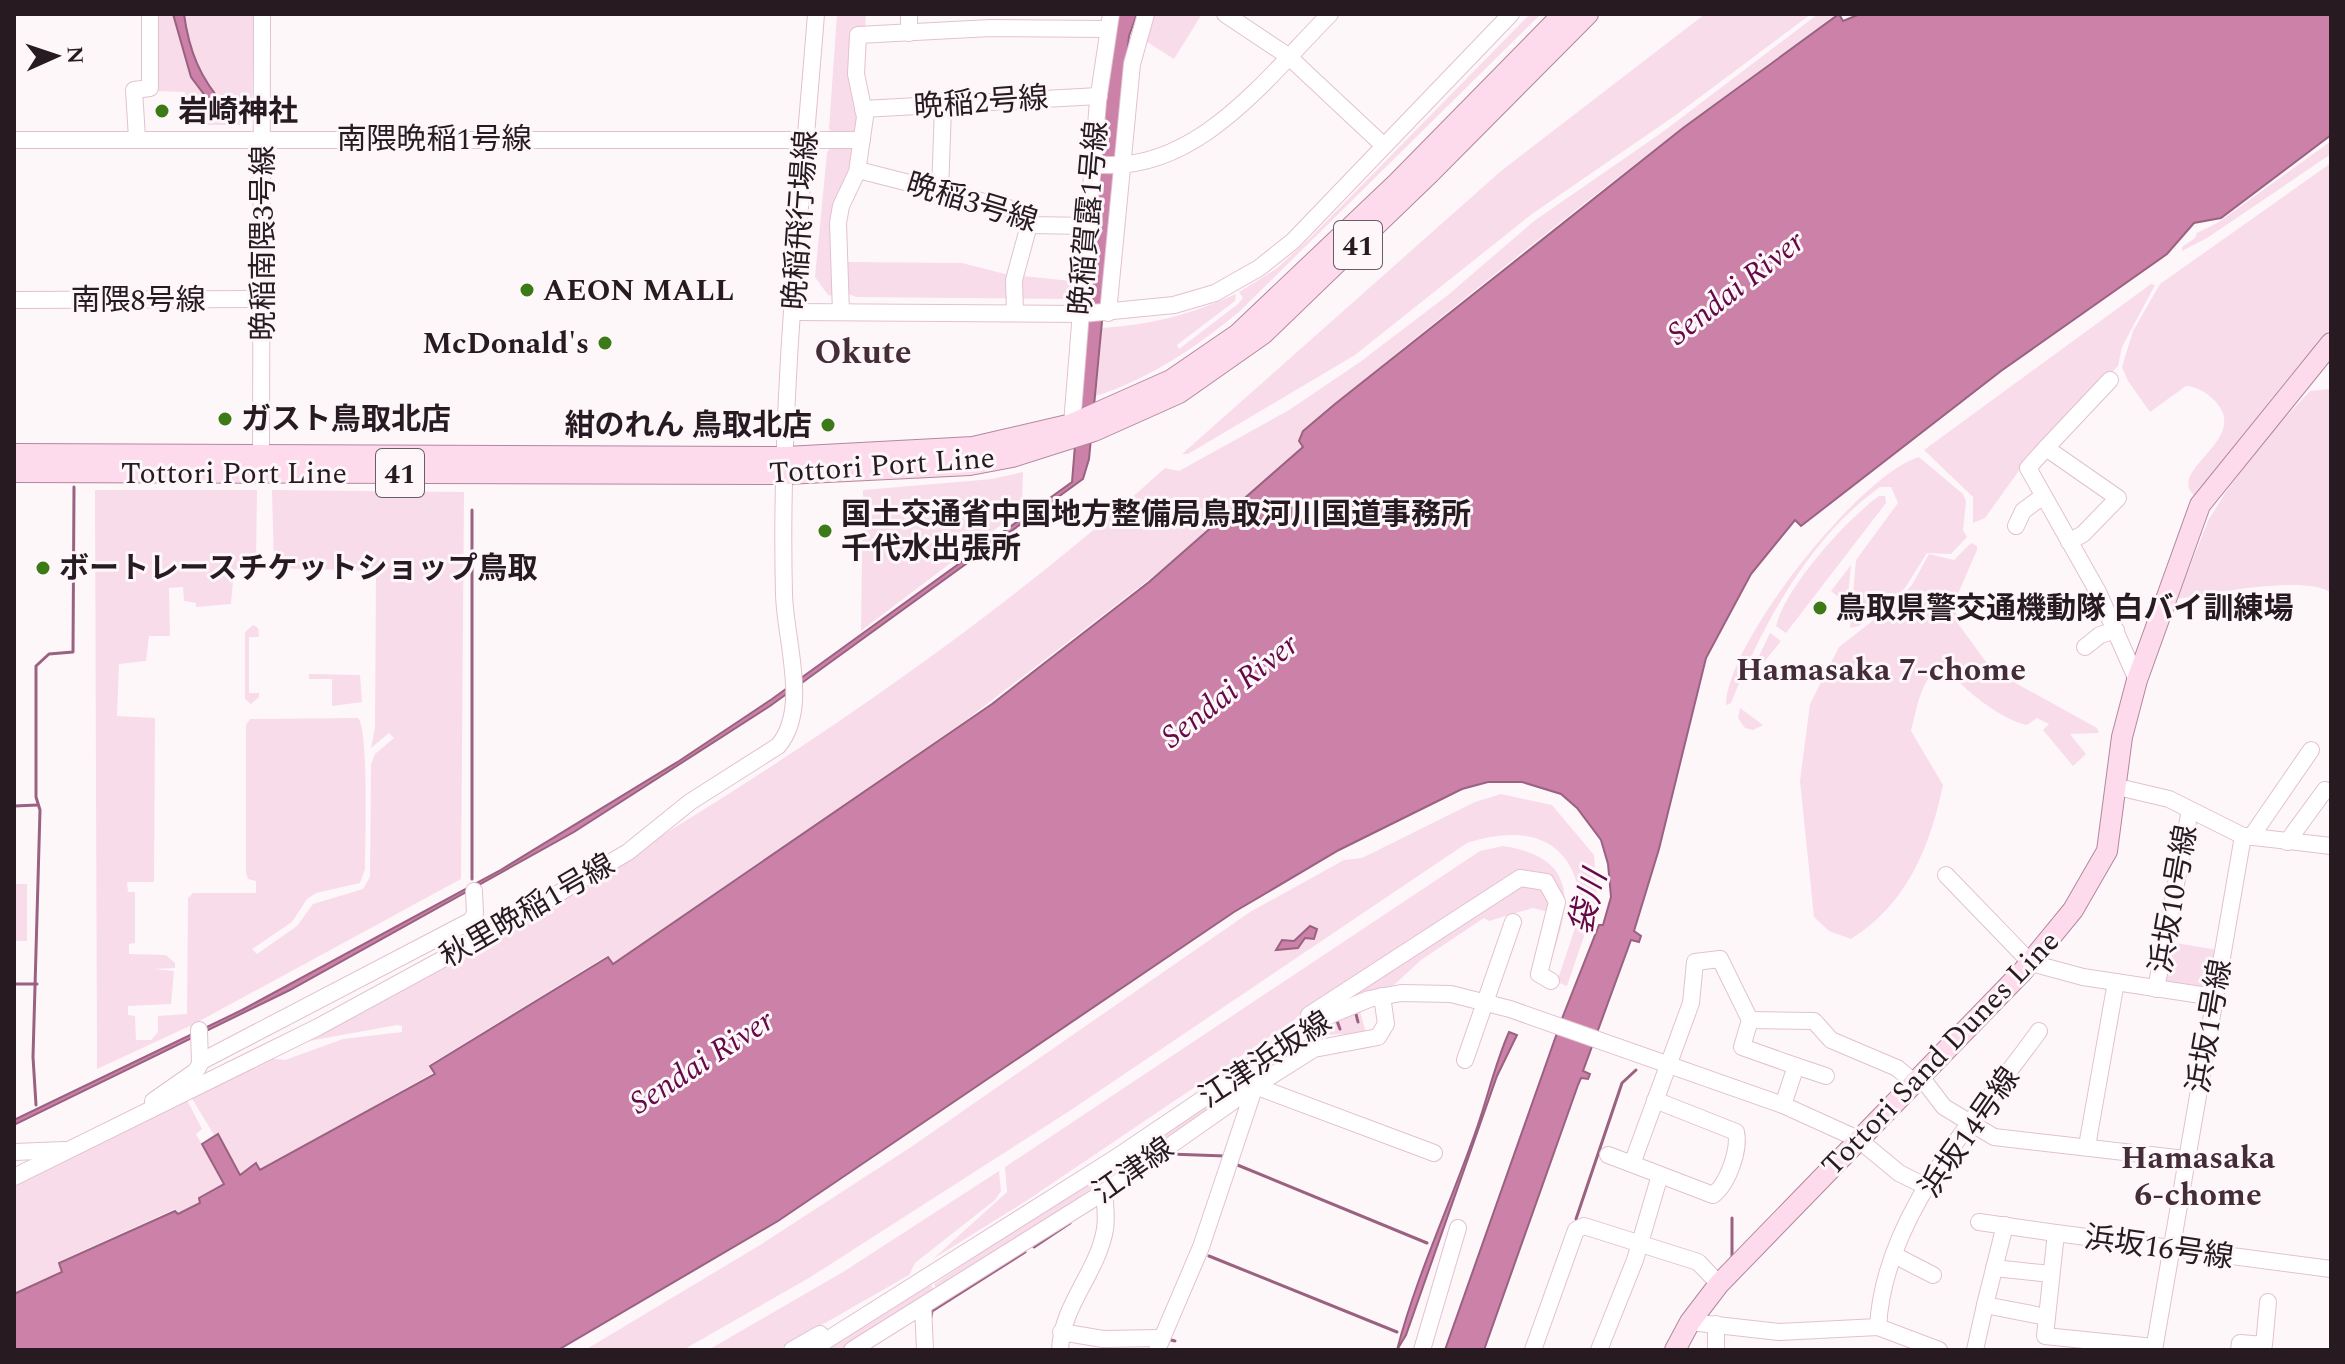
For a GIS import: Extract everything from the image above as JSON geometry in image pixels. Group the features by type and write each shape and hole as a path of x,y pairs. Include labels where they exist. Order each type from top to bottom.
{"main road":[{"name":"Tottori Port Line","path":"1094,423 1171,380 1238,334 1397,183 1563,14"},
{"name":"Tottori Port Line","path":"14,472 261,464 970,465 1179,393 1263,334 1419,185 1588,14"},
{"name":"Tottori Sand Dunes Line","path":"1675,1350 1690,1322 1719,1284 2031,963 2094,877 2107,851 2118,787 2122,737 2137,680 2200,505 2331,343"},
{"name":"Tottori Port Line","path":"14,454 261,464"}],"street":[{"path":"137,138 134,90 150,88 150,14"},
{"name":"晩稲南隈3号線","path":"261,464 262,14"},
{"name":"晩稲飛行場線","path":"786,465 793,312 816,14"},
{"path":"909,14 909,33"},
{"path":"1107,313 1132,64 1146,14"},
{"path":"1225,14 1288,56 1383,145"},
{"path":"1095,164 1121,166 1154,159 1193,141 1236,110 1330,14"},
{"path":"793,312 1107,313 1174,305 1215,293 1259,268 1293,241 1511,14"},
{"path":"841,312 838,223 841,206 858,170 862,140 863,109 856,74 858,35 1110,21"},
{"name":"晩稲賀露1号線","path":"1073,428 1099,96 1110,21"},
{"name":"晩稲2号線","path":"863,109 943,107 991,100 1099,96"},
{"path":"940,192 943,107"},
{"name":"南隈晩稲1号線","path":"14,140 264,137 862,140"},
{"name":"晩稲3号線","path":"858,170 1016,210 1024,213 1029,225 1088,226"},
{"path":"1015,313 1014,280 1029,225"},
{"name":"南隈8号線","path":"14,300 263,299"},
{"path":"2110,380 2028,468 2116,630 2137,680"},
{"path":"2046,448 2118,498 2083,534 2069,542"},
{"name":"秋里晩稲1号線","path":"14,1177 318,1027 445,957 628,852 690,802 778,746 790,725 794,686 784,594 786,465"},
{"path":"2016,526 2023,511 2043,496"},
{"path":"2085,647 2100,635 2116,630"},
{"path":"2247,837 2311,750"},
{"path":"2118,787 2169,799 2247,837 2331,846"},
{"path":"2287,842 2325,790"},
{"name":"浜坂10号線","path":"2156,989 2190,810"},
{"name":"浜坂1号線","path":"2154,1349 2214,997 2247,837"},
{"path":"1946,875 2031,963 2116,982 2214,997"},
{"path":"792,1350 939,1263 1520,878 1546,882 1557,902 1539,974 1551,981"},
{"path":"445,957 474,919 474,891"},
{"path":"200,1062 474,919"},
{"path":"1465,1060 1513,922"},
{"path":"1632,1164 1691,1003 1695,962 1720,959 1750,1020 1742,1047 1826,1076"},
{"path":"2087,1146 2116,982"},
{"name":"江津浜坂線","path":"811,1350 1107,1163 1321,1019 1382,996 1451,994 1483,1001 1670,1064 1783,1105 1858,1139 1899,1173 1927,1187"},
{"name":"江津線","path":"852,1350 1104,1192 1255,1086 1314,1049 1378,1037 1386,1024 1382,996"},
{"path":"1750,1020 1814,1021 1831,1040 1918,1080 1944,1107 1994,1137 2185,1159"},
{"path":"130,1122 142,1108 196,1071 200,1062 199,1030"},
{"name":"浜坂14号線","path":"1878,1327 1880,1293 1894,1255 1927,1187 2039,1031"},
{"path":"1783,1105 1796,1066"},
{"path":"1061,1332 1159,1344 1201,1247 1255,1086 1434,1153"},
{"path":"1608,1155 1713,1195 1721,1190 1739,1143 1736,1132 1655,1100"},
{"path":"14,1152 71,1150"},
{"path":"1599,1350 1639,1246 1660,1175"},
{"path":"1060,1350 1061,1332 1103,1239 1104,1192"},
{"path":"1979,1222 2056,1233"},
{"path":"1975,1350 2005,1225"},
{"path":"1533,1350 1576,1230 1584,1226 1639,1246 1698,1262 1719,1284"},
{"path":"1422,1350 1458,1228"},
{"name":"浜坂16号線","path":"2047,1317 2056,1233 2331,1269"},
{"path":"1894,1255 1933,1275"},
{"path":"1994,1268 2051,1274"},
{"path":"2239,1350 2240,1343 2264,1345 2268,1302"},
{"path":"1985,1305 2047,1317 2045,1336 2154,1349"},
{"path":"923,1307 925,1350"},
{"path":"1690,1322 1779,1332 1878,1327 1912,1345 1939,1350"},
{"path":"1716,1324 1716,1350"}],"shaded area":[{"path":"156,14 254,14 252,114 244,125 186,125 185,92 156,91"},
{"path":"837,14 866,14 859,135 833,133 829,129"},
{"path":"1155,14 1202,14 1174,59 1144,40"},
{"path":"1530,14 1541,14 1239,312 1172,361 1096,396 1102,328 1171,317 1236,294 1235,301 1177,345 1179,349 1238,304 1243,298 1239,292 1276,269 1310,238"},
{"path":"1705,14 1811,14 1676,115 1532,214 1355,355 1188,454 1182,454 1501,171"},
{"path":"1818,14 1838,14 1633,165 1434,323 1303,430 1298,441 1303,447 1155,575 966,720 613,963 608,955 429,1065 433,1073 261,1169 257,1162 240,1173 218,1134 214,1135 191,1097 269,1058 285,1060 343,1039 402,1032 402,1026 397,1025 298,1043 598,874 845,717 1041,573 1165,468 1179,471 1289,410 1360,362 1448,295 1534,221 1664,131"},
{"path":"2331,141 2331,154 2207,238 2182,251 2182,247 2197,233 2219,222"},
{"path":"834,145 855,146 834,296 828,295 815,277 827,152"},
{"path":"2331,163 2331,328 2196,497 2189,487 2190,476 2217,441 2223,428 2223,415 2208,395 2186,386 2150,412 2122,367 2133,331 2160,284"},
{"path":"847,262 962,263 1005,274 1080,282 1077,299 856,297 849,294"},
{"path":"2151,284 2155,285 2122,347 2118,366 2023,465 1985,518 1973,523 1973,497 1924,450"},
{"path":"2331,389 2331,593 2302,585 2281,585 2177,599 2208,521 2225,493 2266,438 2310,391"},
{"path":"1919,457 1963,494 1966,501 1963,530 1967,537 1951,554 1927,553 1905,588 1859,626 1850,628 1856,560 1898,503 1891,487 1880,487 1831,531 1810,557 1773,613 1731,703 1726,705 1732,677 1748,642 1800,564 1864,494 1894,470"},
{"path":"1023,472 1022,509 861,631 863,490 992,479"},
{"path":"95,490 257,490 256,563 252,569 234,570 231,604 196,607 196,603 184,601 183,587 169,588 170,636 149,636 146,661 119,664 117,716 155,718 154,882 127,882 128,892 135,892 135,943 129,944 129,954 166,955 175,963 175,968 154,969 174,971 171,1004 128,1006 128,1015 135,1016 136,1040 151,1040 158,1032 158,1016 187,1014 188,898 193,893 256,893 256,881 248,879 246,873 246,725 250,719 358,718 364,743 366,789 365,869 360,883 316,893 307,899 292,922 252,949 257,954 297,926 313,904 363,889 370,877 371,765 375,754 394,738 389,733 371,748 375,728 376,571 274,568 272,490 464,492 461,879 194,1024 97,1069"},
{"path":"1879,496 1885,496 1886,503 1786,633 1776,626 1792,592 1819,555 1850,521"},
{"path":"1971,543 1977,546 1977,550 1954,603 1959,625 1992,670 2097,728 2099,733 2070,734 2086,754 2073,766 2043,730 2049,724 2037,718 2027,725 2005,717 1971,693 1945,666 1937,670 1921,693 1911,731 1943,785 1931,830 1923,852 1901,891 1887,909 1851,939 1829,931 1814,917 1800,781 1810,704 1839,647 1894,604 1912,585 1929,554 1954,560"},
{"path":"1851,565 1846,612 1842,610 1842,600 1831,591"},
{"path":"253,625 258,628 259,637 249,637 249,693 259,693 259,697 251,704 245,699 245,632"},
{"path":"1770,633 1781,641 1765,661 1761,659 1749,677"},
{"path":"309,674 360,675 362,702 332,706 332,679 309,679"},
{"path":"1740,708 1763,725 1753,730 1745,728 1738,718"},
{"path":"1501,794 1552,805 1594,855 1597,898 1567,986 1557,982 1581,910 1570,866 1559,852 1529,836 1489,837 1467,843 1071,1110 809,1278 683,1350 585,1350 760,1245 911,1147 1250,912 1344,860 1362,858 1475,802"},
{"path":"1503,846 1530,853 1549,863 1560,877 1564,912 1546,975 1558,918 1533,874 1303,1014 1029,1199 933,1259 1007,1192 1005,1167 1480,851"},
{"path":"1526,882 1543,886 1552,913 1533,908 1489,921 1484,918 1421,960 1394,985 1346,998"},
{"path":"14,884 27,884 27,941 14,941"},
{"path":"2170,942 2218,950 2210,988 2205,992 2167,986 2164,980"},
{"path":"1360,1011 1366,1033 1324,1035 1308,1041 938,1291 934,1284 1317,1030"},
{"path":"187,1100 202,1129 196,1134 223,1184 198,1197 200,1203 178,1213 175,1209 58,1262 62,1272 14,1293 14,1185"},
{"path":"999,1171 1001,1191 995,1200 915,1263 909,1275 778,1350 708,1350 843,1272"},
{"path":"931,1285 935,1292 841,1350 823,1350"}],"water":[{"path":"173,14 184,14 197,63 225,106 218,113 191,77"},
{"path":"1115,14 1137,14 1129,36 1089,459 1083,479 770,706 574,832 290,990 14,1125 14,1120 242,1010 499,871 679,761 772,699 1072,482 1104,90"},
{"name":"Sendai River","path":"1839,14 1843,21 1860,14 2331,14 2331,135 2221,218 2194,223 2167,254 2001,371 1801,526 1795,520 1751,574 1706,658 1659,849 1634,931 1641,936 1639,942 1631,940 1583,1071 1590,1074 1588,1079 1581,1078 1578,1085 1484,1350 1445,1350 1563,1016 1599,925 1603,925 1611,897 1608,864 1601,840 1577,808 1561,794 1522,782 1488,782 1462,789 1339,850 1234,912 778,1221 558,1350 14,1350 14,1294 62,1272 59,1263 175,1211 178,1214 200,1203 199,1198 224,1184 202,1144 218,1134 240,1175 256,1163 260,1170 435,1074 430,1066 608,957 613,964 992,704 1149,582 1303,447 1299,441 1303,431 1335,404 1683,128"},
{"path":"1310,926 1317,929 1314,939 1305,938 1298,948 1276,950 1282,940 1294,941"},
{"path":"1509,1032 1517,1035 1497,1076 1406,1335 1397,1350 1414,1296"}],"waterway":[{"path":"36,1105 33,1057 40,810 36,797 36,666 49,654 73,652 74,487"},
{"path":"472,510 472,879"},
{"path":"14,806 38,805"},
{"path":"14,984 37,984"},
{"path":"1356,1014 1358,1022"},
{"path":"1337,1021 1340,1029"},
{"path":"1320,1030 1322,1034"},
{"path":"1576,1219 1622,1083 1636,1070"},
{"path":"1169,1154 1225,1156"},
{"path":"1235,1164 1427,1243"},
{"path":"1732,1218 1732,1258"},
{"path":"1034,1247 1070,1223"},
{"path":"931,1317 932,1311 1025,1252"},
{"path":"1209,1256 1397,1332"},
{"path":"1171,1340 1175,1341"}],"place":[{"name":"岩崎神社","path":"162,111"},
{"name":"AEON MALL","path":"527,290"},
{"name":"McDonald's","path":"605,343"},
{"name":"ガスト鳥取北店","path":"225,419"},
{"name":"紺のれん 鳥取北店","path":"828,425"},
{"name":"国土交通省中国地方整備局鳥取河川国道事務所 千代水出張所","path":"825,531"},
{"name":"ボートレースチケットショップ鳥取","path":"43,568"},
{"name":"鳥取県警交通機動隊 白バイ訓練場","path":"1820,608"}],"district":[{"name":"Okute","path":"863,351"},
{"name":"Hamasaka 7-chome","path":"1881,669"},
{"name":"Hamasaka 6-chome","path":"2198,1176"}],"water label":[{"name":"袋川","path":"1587,902"}]}
